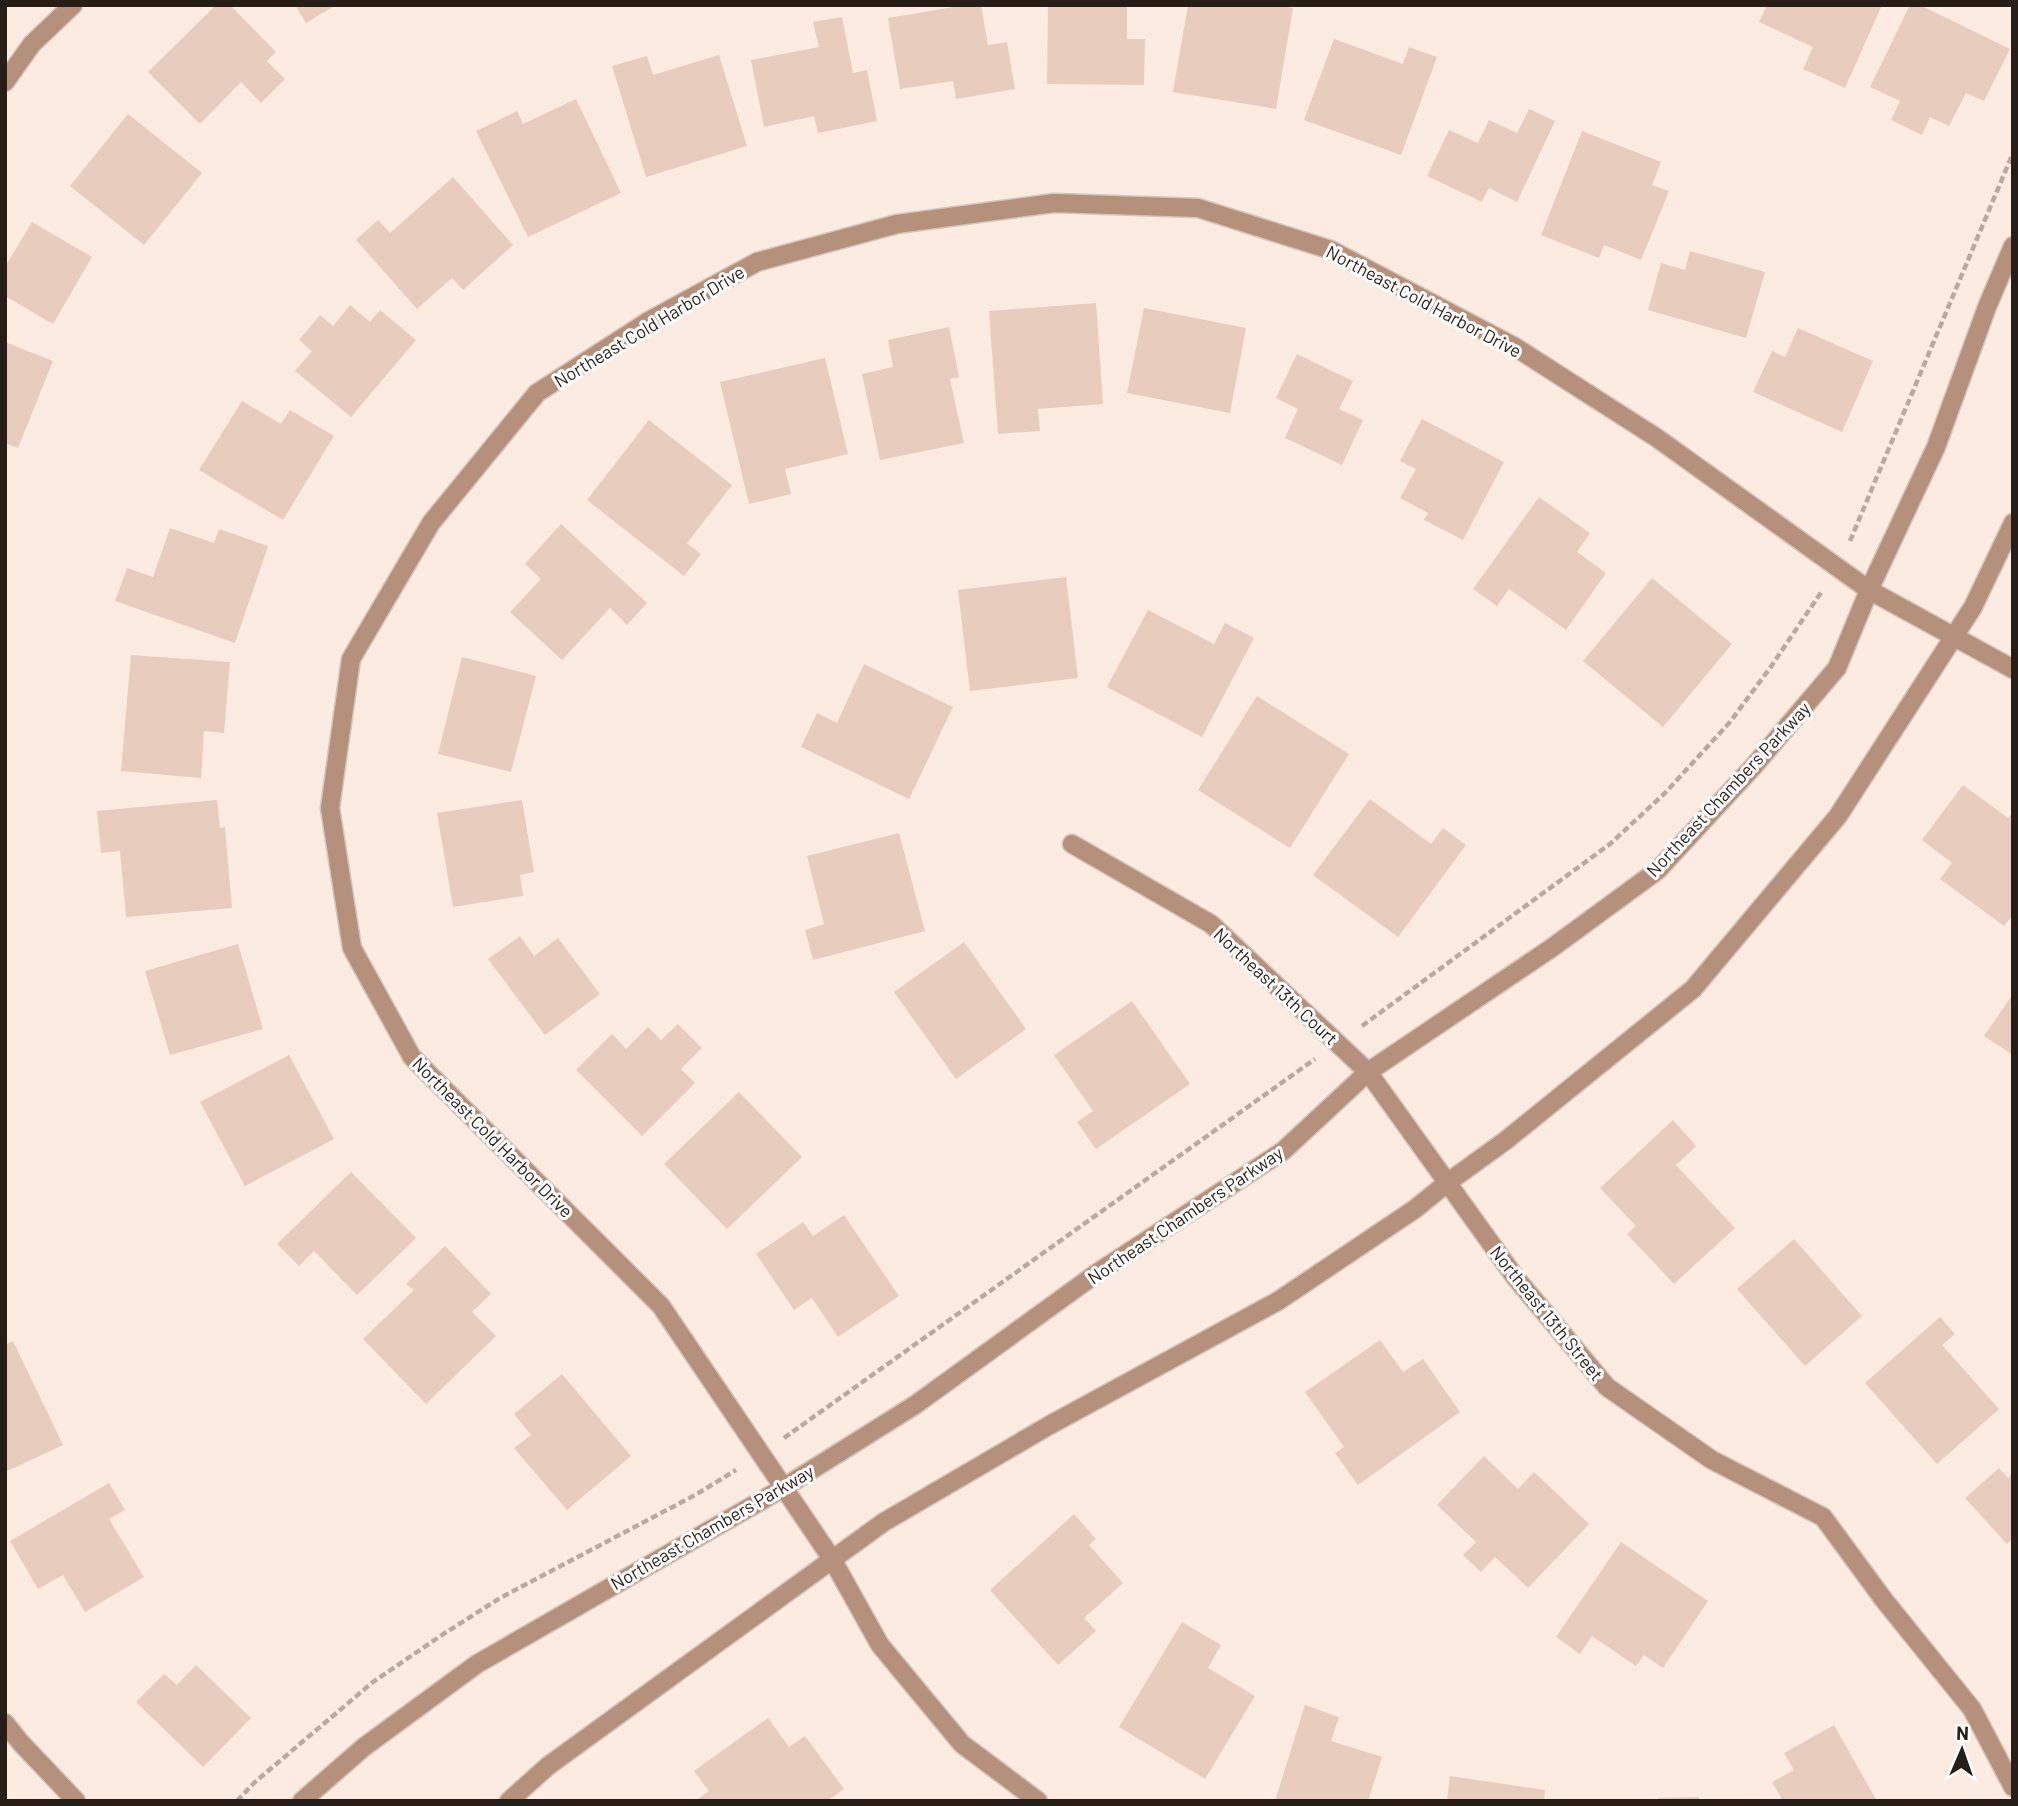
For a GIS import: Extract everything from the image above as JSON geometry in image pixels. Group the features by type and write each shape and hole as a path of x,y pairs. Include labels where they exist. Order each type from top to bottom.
{"street":[{"path":"5,82 32,44 73,5"},
{"name":"Northeast Cold Harbor Drive","path":"1038,1801 962,1744 880,1645 832,1559 661,1306 412,1057 352,948 330,808 351,659 431,523 537,393 648,322 757,262 897,224 1054,203 1198,208 1331,250 1515,347 1657,438 1869,590 2013,669"},
{"name":"Northeast Chambers Parkway","path":"302,1801 364,1747 477,1664 784,1488 915,1405 1097,1273 1283,1151 1368,1072 1553,947 1658,870 1753,767 1836,668 1936,447 1987,307 2013,246"},
{"path":"509,1801 548,1766 884,1522 1048,1426 1278,1301 1415,1209 1505,1141 1693,989 1838,816 1973,607 2013,523"},
{"name":"Northeast 13th Court","path":"1072,844 1211,924 1368,1072"},
{"name":"Northeast 13th Street","path":"1368,1072 1515,1277 1608,1387 1712,1460 1823,1517 1884,1600 1972,1709 2013,1787"},
{"path":"5,1723 20,1743 76,1801"}],"path":[{"path":"237,1801 255,1782 373,1682 500,1598 714,1484 761,1453 1337,1044 1610,844 1665,793 1746,701 1812,607 1855,533 2013,153"}],"building":[{"path":"216,5 230,5 276,52 267,61 285,79 261,103 241,82 200,124 148,72"},
{"path":"295,5 336,5 306,23"},
{"path":"981,5 988,45 1007,42 1015,89 956,99 953,81 900,89 888,18"},
{"path":"1048,5 1127,5 1127,39 1145,39 1144,85 1047,84"},
{"path":"1188,5 1275,5 1293,8 1276,109 1173,92"},
{"path":"1767,5 1882,5 1845,88 1803,69 1813,47 1759,22"},
{"path":"1910,5 1920,5 2010,49 1984,101 1966,93 1949,126 1930,117 1922,135 1891,120 1900,101 1870,87"},
{"path":"842,17 853,73 867,70 877,121 818,133 814,116 764,127 751,60 819,47 813,22"},
{"path":"1334,39 1403,64 1409,47 1437,57 1401,155 1304,120"},
{"path":"719,55 747,146 646,177 612,66 647,56 653,75"},
{"path":"576,99 621,193 528,237 476,131 517,111 523,124"},
{"path":"1529,109 1555,121 1517,202 1489,188 1482,202 1427,176 1449,130 1478,143 1489,120 1517,133"},
{"path":"128,114 202,173 144,245 70,186"},
{"path":"1582,131 1661,162 1652,185 1669,191 1641,260 1604,245 1599,258 1541,235"},
{"path":"453,177 513,245 463,290 452,278 417,309 356,240 378,220 390,233"},
{"path":"32,222 92,257 53,324 5,296 5,267"},
{"path":"1690,251 1765,272 1746,338 1648,310 1661,263 1685,270"},
{"path":"1096,303 1103,404 1038,409 1040,431 998,434 989,311"},
{"path":"350,305 370,322 380,310 416,340 351,417 295,371 312,351 299,340 320,315 333,326"},
{"path":"1144,308 1246,328 1230,413 1127,393"},
{"path":"949,327 959,377 950,379 964,443 880,460 862,374 893,367 888,340"},
{"path":"1798,328 1873,361 1842,432 1753,392 1772,351 1785,357"},
{"path":"5,342 53,361 18,448 5,443"},
{"path":"1297,354 1353,381 1339,409 1363,420 1342,465 1285,438 1298,409 1276,398"},
{"path":"825,358 848,454 785,469 791,494 749,504 720,382"},
{"path":"242,401 281,424 290,410 334,436 283,520 199,470"},
{"path":"1422,419 1504,462 1463,540 1424,520 1428,513 1400,498 1416,469 1400,461"},
{"path":"649,420 732,485 687,543 701,554 684,576 587,500"},
{"path":"1539,497 1590,533 1577,552 1606,573 1566,630 1509,589 1497,606 1473,589"},
{"path":"561,524 647,603 627,625 610,608 562,660 510,612 541,579 525,564"},
{"path":"170,528 214,543 219,529 268,546 235,643 115,601 127,568 153,577"},
{"path":"1066,577 1078,678 970,691 958,590"},
{"path":"1652,578 1732,644 1663,727 1583,661"},
{"path":"1148,610 1214,644 1225,623 1254,638 1202,737 1107,687"},
{"path":"131,655 230,662 224,733 204,731 201,778 121,771"},
{"path":"462,657 536,676 511,772 438,754"},
{"path":"864,664 953,707 909,799 801,747 817,713 837,723"},
{"path":"1257,696 1349,754 1290,848 1198,790"},
{"path":"1963,785 2008,818 2013,812 2013,915 2004,926 1940,879 1952,863 1922,840"},
{"path":"1370,799 1431,844 1443,828 1466,845 1398,937 1313,875"},
{"path":"217,800 220,828 225,827 232,908 126,917 120,851 101,853 97,811"},
{"path":"522,800 534,872 520,875 523,896 453,907 437,813"},
{"path":"899,833 925,931 813,960 805,930 824,924 807,856"},
{"path":"520,936 534,956 558,938 600,994 545,1035 488,959"},
{"path":"964,942 1026,1029 956,1079 894,992"},
{"path":"238,944 263,1029 170,1055 145,971"},
{"path":"2013,994 2013,1055 1984,1036"},
{"path":"1132,1001 1190,1084 1096,1149 1077,1122 1093,1111 1054,1055"},
{"path":"678,1024 702,1048 681,1069 695,1083 642,1136 576,1070 612,1034 626,1049 648,1027 661,1040"},
{"path":"289,1055 334,1139 245,1186 200,1102"},
{"path":"739,1092 802,1157 727,1229 664,1164"},
{"path":"1673,1120 1696,1146 1676,1165 1735,1228 1674,1284 1627,1234 1636,1226 1600,1188"},
{"path":"351,1172 416,1238 357,1295 314,1251 299,1266 277,1244"},
{"path":"844,1215 899,1296 838,1337 812,1298 794,1310 756,1254 803,1222 813,1236"},
{"path":"1794,1239 1862,1316 1805,1366 1737,1289"},
{"path":"445,1246 491,1294 472,1312 496,1336 426,1404 363,1339 414,1290 406,1284"},
{"path":"1940,1317 1955,1334 1942,1345 1999,1409 1937,1464 1865,1383"},
{"path":"1380,1340 1403,1372 1423,1359 1460,1412 1358,1485 1335,1453 1344,1447 1305,1392"},
{"path":"13,1341 63,1445 5,1472 5,1345"},
{"path":"562,1374 631,1456 567,1510 514,1448 531,1435 514,1414"},
{"path":"1484,1456 1518,1489 1534,1472 1589,1524 1528,1588 1495,1557 1481,1572 1463,1555 1476,1542 1437,1505"},
{"path":"1999,1468 2008,1478 2013,1473 2013,1539 2007,1544 1965,1498"},
{"path":"109,1483 125,1510 109,1519 144,1577 85,1612 63,1575 38,1589 10,1541"},
{"path":"1074,1514 1096,1539 1089,1545 1123,1583 1084,1618 1096,1631 1058,1665 990,1590"},
{"path":"1621,1542 1708,1601 1663,1668 1644,1655 1636,1666 1592,1636 1580,1654 1556,1637"},
{"path":"1182,1622 1221,1645 1208,1668 1255,1696 1205,1779 1119,1727"},
{"path":"196,1665 251,1718 203,1767 136,1702 164,1674 177,1685"},
{"path":"1305,1705 1339,1717 1331,1741 1382,1757 1368,1801 1275,1801"},
{"path":"768,1718 789,1747 805,1736 844,1789 827,1801 695,1801 709,1791 694,1771"},
{"path":"1834,1725 1877,1801 1783,1801 1772,1782 1794,1770 1784,1753"},
{"path":"1450,1776 1545,1790 1544,1801 1447,1801"},
{"path":"1699,1797 1699,1801 1658,1801 1658,1798"}]}
